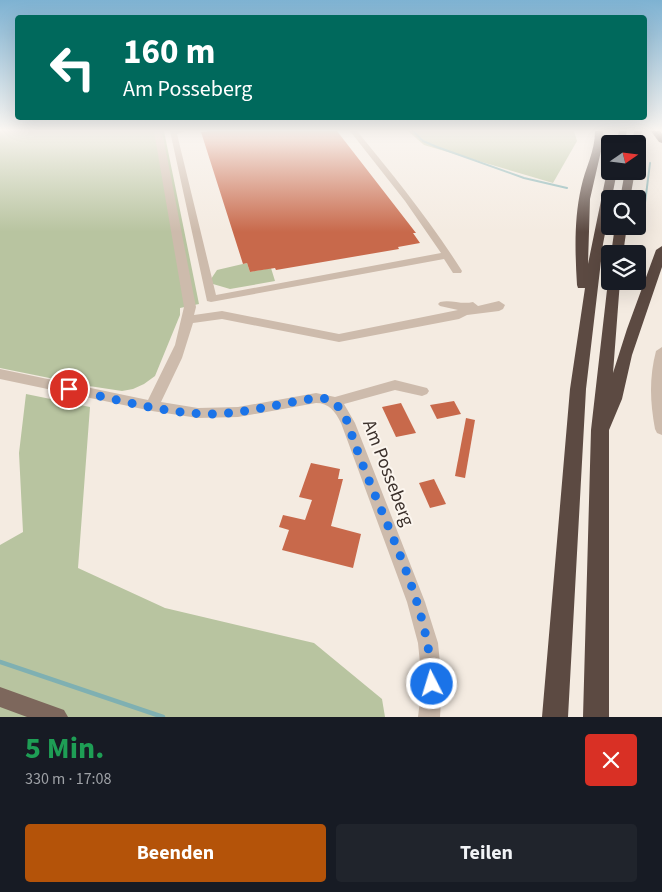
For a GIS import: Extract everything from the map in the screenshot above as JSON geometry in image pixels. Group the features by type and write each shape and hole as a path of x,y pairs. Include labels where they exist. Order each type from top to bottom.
{"highway":[{"path":"586,319 583,280 585,197 593,164"},
{"path":"555,717 578,389 597,244 610,180"},
{"path":"600,430 614,406 620,375 638,314 662,250"},
{"path":"596,717 600,430 613,290"}],"main road":[{"path":"0,697 57,717"}],"street":[{"path":"152,406 165,383 188,320 190,307 164,164"},
{"path":"180,164 211,299 447,255"},
{"path":"381,164 457,271"},
{"path":"188,320 226,314 339,338 459,315 464,310 444,304"},
{"path":"662,351 657,369 655,394 662,429"},
{"path":"0,374 190,413 215,414 238,412 316,398 335,402 395,385 422,391"},
{"name":"Am Posseberg","path":"335,402 343,412 348,423 416,602 428,643 431,672 429,717"}],"green space":[{"path":"0,164 171,164 199,304 180,308 180,315 155,376 133,389 122,391 0,368"},
{"path":"490,164 564,164 553,183"},
{"path":"247,263 250,272 271,268 275,281 230,289 213,284 211,279 217,270"},
{"path":"26,394 90,407 78,568 165,608 314,643 382,699 385,717 0,717 0,545 23,532 19,453"}],"building":[{"path":"211,164 363,164 416,233 413,233 420,243 398,247 399,249 276,270 275,268 250,272 247,263 243,264"},
{"path":"454,401 461,414 437,419 430,405"},
{"path":"401,403 416,433 396,437 382,407"},
{"path":"466,418 475,420 465,478 455,476"},
{"path":"311,463 340,469 338,479 343,479 331,526 361,534 353,568 282,550 289,530 279,527 283,515 305,520 312,500 299,497"},
{"path":"434,479 446,504 430,508 419,483"}],"waterway":[{"path":"486,164 524,178 567,188"},
{"path":"646,195 650,164"},
{"path":"0,662 163,717"}],"route":[{"path":"69,389 198,414 238,412 316,398 335,402 340,407 348,423 416,602 428,643 432,684"}]}
